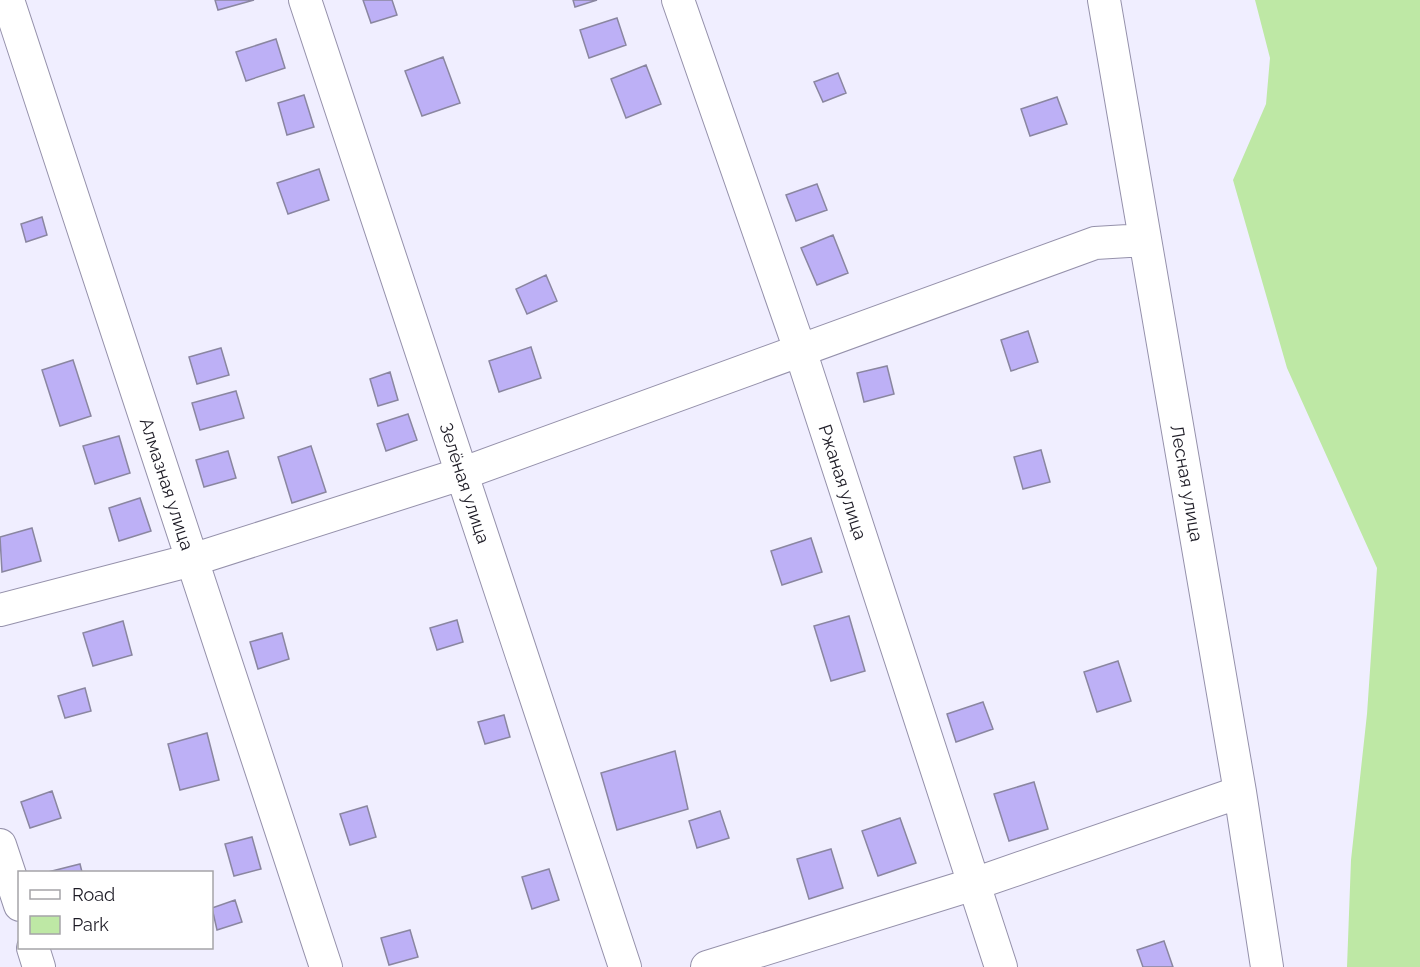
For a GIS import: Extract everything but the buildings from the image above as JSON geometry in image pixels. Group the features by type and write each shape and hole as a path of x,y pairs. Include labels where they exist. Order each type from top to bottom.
{"street":[{"name":"Алмазная улица","path":"8,0 326,967"},
{"name":"Зелёная улица","path":"305,0 625,967"},
{"name":"Ржаная улица","path":"678,0 800,350 1001,967"},
{"name":"Лесная улица","path":"1104,0 1240,792 1267,967"},
{"path":"0,610 192,560 461,474 1095,243 1145,240"},
{"path":"707,967 974,884 1240,792"},
{"path":"0,845 18,900"},
{"path":"33,949 39,967"}],"green space":[{"path":"1255,0 1420,0 1420,967 1347,967 1351,860 1367,714 1377,568 1287,368 1233,180 1266,104 1270,58"}]}
